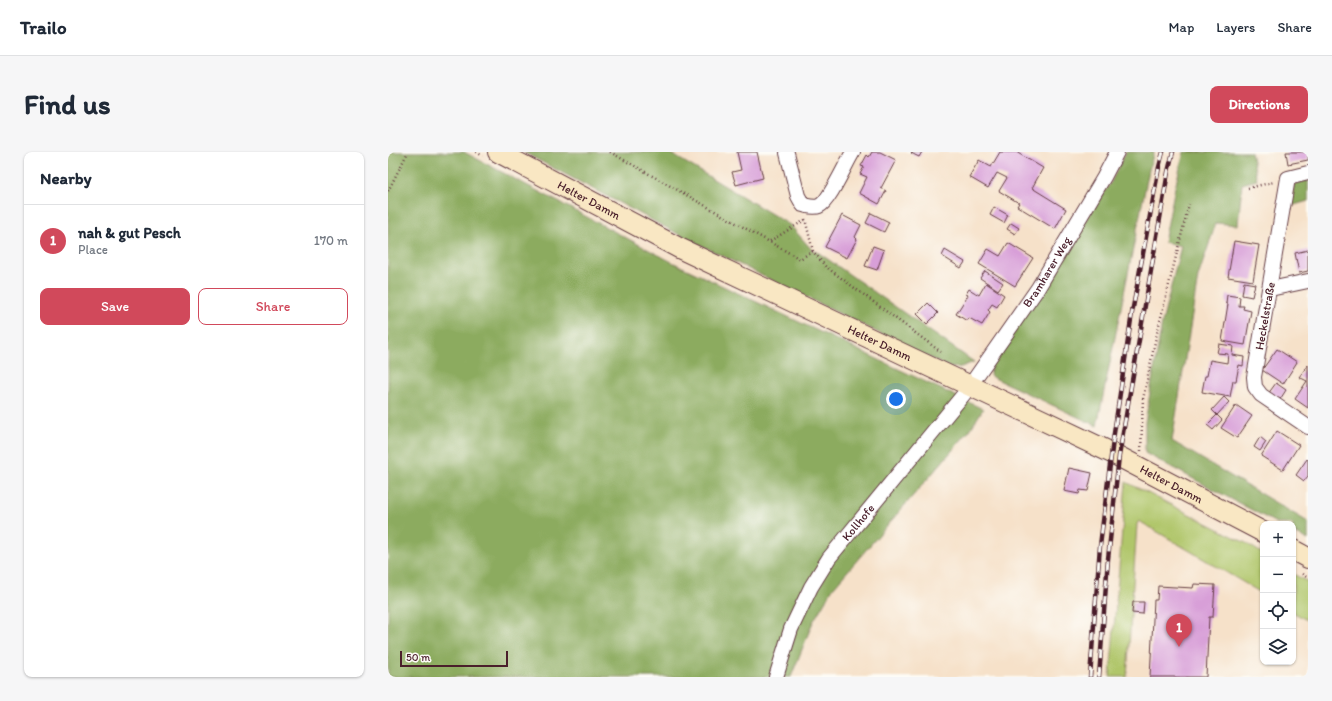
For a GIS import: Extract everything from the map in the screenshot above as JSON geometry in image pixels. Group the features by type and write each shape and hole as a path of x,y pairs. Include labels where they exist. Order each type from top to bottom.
{"street":[{"name":"Helter Damm","path":"498,152 679,248 969,386 1112,452 1260,530"},
{"path":"787,153 798,196 803,205 810,207 818,206 826,201 853,152"},
{"name":"Bramharer Weg","path":"969,386 1038,288 1104,177 1117,152"},
{"path":"1288,178 1308,173"},
{"name":"Heckelstraße","path":"1288,178 1254,377 1255,387 1261,395 1308,427"},
{"path":"1270,289 1308,281"},
{"name":"Kollhofe","path":"776,677 791,629 811,587 829,558 969,386"},
{"path":"1296,552 1308,558"}],"path":[{"path":"388,191 408,152"},
{"path":"610,152 800,259 812,251"},
{"path":"1248,188 1288,178"},
{"path":"1135,451 1141,454 1143,399 1156,337 1189,204"},
{"path":"803,205 812,251 825,266 943,353"},
{"path":"770,241 805,220"}],"green space":[{"path":"388,152 464,152 672,262 983,409 970,430 833,588 813,622 791,677 388,677"},
{"path":"523,152 668,152 790,225 813,251 819,253 974,362 961,367 950,368 684,237"},
{"path":"1126,152 1154,152 1149,170 1097,426 990,376 992,362 1111,182"},
{"path":"1184,152 1251,152 1257,180 1242,184 1238,225 1216,223 1198,277 1172,441 1308,522 1308,540 1296,534 1296,521 1272,521 1145,453 1145,422 1162,323 1181,246 1164,242"},
{"path":"1308,180 1308,201 1291,206 1294,184"},
{"path":"1126,482 1246,543 1260,552 1260,592 1139,521 1137,524 1127,677 1110,677"},
{"path":"1296,576 1308,582 1308,621 1296,614"}],"building":[{"path":"737,152 757,152 763,178 736,185 732,172 741,170"},
{"path":"872,152 880,152 896,160 881,188 886,191 879,204 859,193 867,177 860,174 864,167 861,166 867,155 869,157"},
{"path":"922,152 919,157 911,153"},
{"path":"1000,152 1016,152 1043,168 1032,188 1066,209 1055,229 1017,206 1019,203 999,191 1007,178 997,173 988,188 969,177 979,160 991,167"},
{"path":"1286,152 1308,152 1308,160 1288,164"},
{"path":"994,207 1008,215 1004,223 990,215"},
{"path":"871,213 889,222 884,232 866,223"},
{"path":"842,215 861,225 855,237 857,239 847,258 825,247"},
{"path":"1011,223 1019,228 1015,234 1007,229"},
{"path":"1234,241 1259,245 1253,281 1228,277"},
{"path":"1008,243 1033,258 1015,286 979,264 988,249 1000,256"},
{"path":"873,246 884,250 877,270 865,266"},
{"path":"945,250 965,262 961,268 942,256"},
{"path":"1308,250 1308,271 1299,273 1295,253"},
{"path":"985,271 1003,283 998,290 980,278"},
{"path":"1244,282 1255,284 1252,297 1242,295"},
{"path":"986,283 1004,295 997,307 992,304 988,310 990,312 982,325 969,318 967,321 956,314 968,295 966,294 969,289 979,295"},
{"path":"1227,295 1240,297 1239,306 1244,306 1243,309 1251,311 1245,345 1222,341 1228,304 1226,303"},
{"path":"928,303 938,313 927,324 917,314"},
{"path":"1219,344 1233,346 1232,355 1244,357 1243,366 1239,365 1236,381 1233,381 1230,397 1202,392 1210,360 1227,363 1228,354 1217,353"},
{"path":"1277,349 1297,362 1283,384 1262,370"},
{"path":"1308,365 1308,408 1295,399 1307,381 1299,377"},
{"path":"1276,383 1286,390 1279,401 1268,394"},
{"path":"1224,397 1229,402 1217,415 1212,410"},
{"path":"1236,405 1252,416 1237,438 1221,428"},
{"path":"1217,415 1222,420 1213,430 1207,425"},
{"path":"1277,431 1299,445 1283,470 1261,456"},
{"path":"1260,437 1266,442 1260,451 1254,447"},
{"path":"1307,459 1308,476 1304,481 1296,475"},
{"path":"1069,468 1092,473 1088,491 1080,490 1079,494 1064,491"},
{"path":"1194,584 1215,585 1213,617 1209,617 1206,677 1150,677 1154,600 1157,600 1158,586 1193,588"},
{"path":"1133,602 1144,602 1143,614 1132,613"}],"railway":[{"path":"1090,677 1100,546 1113,440 1132,313 1163,152"},
{"path":"1099,677 1108,559 1119,456 1168,172 1173,152"}],"place":[{"name":"nah & gut Pesch","path":"1179,647"}]}
